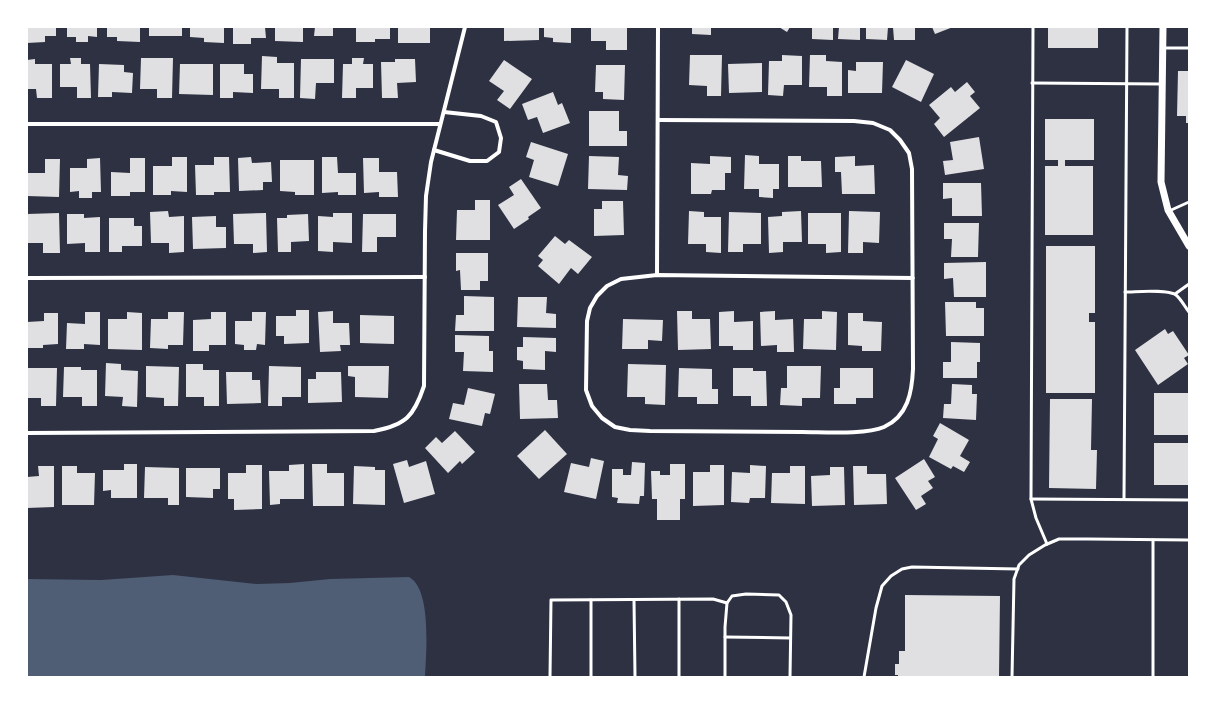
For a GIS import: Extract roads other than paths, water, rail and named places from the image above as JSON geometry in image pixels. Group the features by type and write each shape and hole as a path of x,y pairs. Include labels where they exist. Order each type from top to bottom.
{"street":[{"path":"27,433 374,431 391,428 403,422 412,412 419,400 424,386 426,196 431,162 465,27"},
{"path":"657,275 658,27"},
{"path":"1163,27 1161,182 1169,212 1189,246"},
{"path":"434,150 470,161 487,161 499,152 501,138 496,122 481,116 444,112"},
{"path":"658,120 854,121 873,123 890,130 900,140 909,153 912,169 913,278 913,388 908,404 900,416 885,427 872,430 830,432 650,431 630,430 615,427 602,418 592,406 586,390 587,321 590,308 597,296 607,286 621,279 657,275 913,278"},
{"path":"27,124 440,124"},
{"path":"27,278 425,277"}],"lane":[{"path":"1033,27 1031,499 1036,518 1047,544"},
{"path":"1124,500 1127,27"},
{"path":"1162,48 1189,48"},
{"path":"1032,83 1162,84"},
{"path":"1169,212 1189,202"},
{"path":"1175,294 1189,284"},
{"path":"1125,292 1165,292 1175,294 1189,312"},
{"path":"1031,499 1189,500"},
{"path":"1012,677 1014,579 1019,565 1029,555 1047,544 1059,540 1189,540"},
{"path":"1153,540 1153,677"},
{"path":"864,677 876,608 882,586 891,576 902,569 912,567 1018,569"},
{"path":"725,677 727,603 732,596 746,594 779,595 786,602 791,615 790,677"},
{"path":"679,599 679,677"},
{"path":"550,677 551,600 713,599 727,603"},
{"path":"591,600 591,677"},
{"path":"634,600 635,677"},
{"path":"725,637 790,638"}],"water":[{"path":"173,575 257,584 290,583 330,579 409,577 416,584 421,594 424,608 426,623 425,677 27,677 27,579 101,580"}]}
